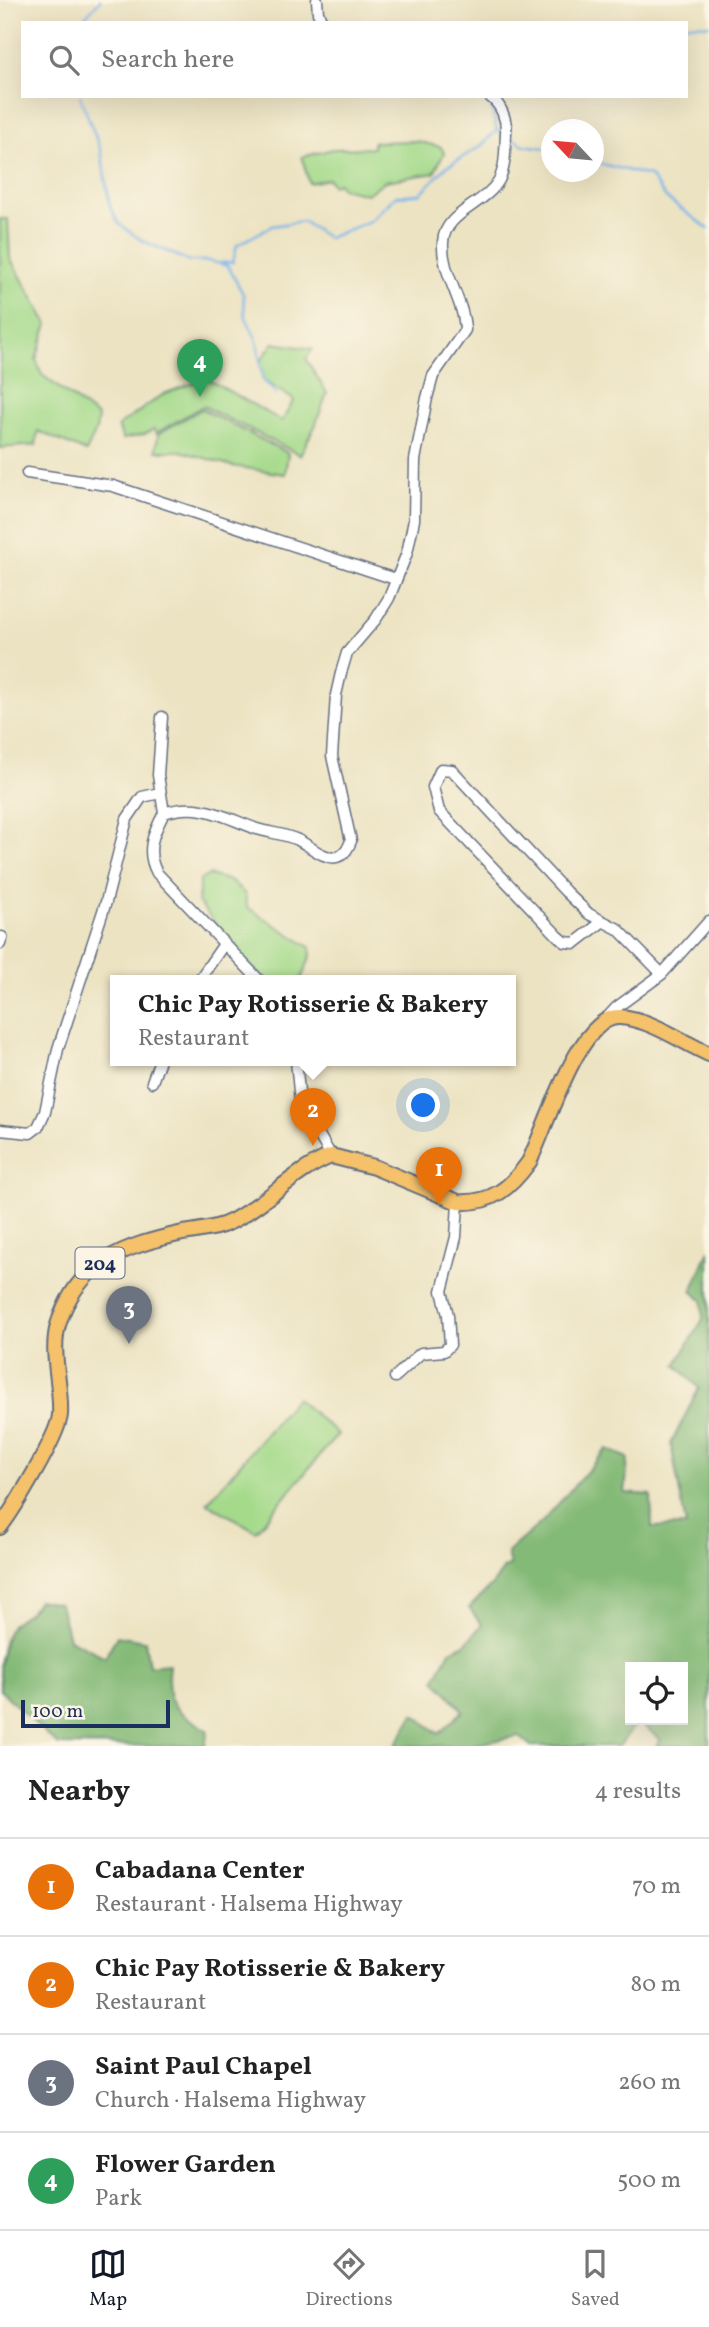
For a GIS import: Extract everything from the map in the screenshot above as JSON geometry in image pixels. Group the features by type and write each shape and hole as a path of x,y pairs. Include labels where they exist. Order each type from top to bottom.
{"highway":[{"path":"331,1156 374,1167 458,1202 486,1199 506,1189 517,1178 541,1137 584,1039 604,1021 617,1016 631,1019 709,1055"},
{"name":"204","path":"0,1527 57,1425 58,1326 82,1277 98,1264 127,1249 233,1221 297,1173 331,1156"}],"street":[{"path":"317,0 322,21"},
{"path":"164,813 176,808 212,810 256,828 288,836 327,856 337,857 346,852 351,841 351,830 332,756 336,695 347,653 376,619 389,598 411,537 415,460 433,376 465,330 462,313 451,288 443,244 445,232 451,222 491,192 505,163 507,126 497,103 491,98"},
{"path":"27,473 113,486 395,579"},
{"path":"162,717 158,757 164,813 150,847 151,862 157,873 254,975"},
{"path":"602,922 575,943 565,942 558,936 439,811 433,788 441,769 452,770 566,892 602,922 618,929 663,974"},
{"path":"0,1130 30,1133 38,1127 45,1112 64,1030 106,902 127,819 142,797 160,793"},
{"path":"604,1021 617,1007 663,974 709,921"},
{"path":"202,975 224,944"},
{"path":"152,1082 158,1066"},
{"path":"297,1066 300,1102 331,1156"},
{"path":"395,1377 421,1353 444,1351 450,1345 448,1315 442,1291 456,1237 458,1202"}],"green space":[{"path":"416,141 441,147 444,153 434,173 385,181 367,194 341,188 339,183 332,185 329,179 309,183 302,157 333,149 373,148 373,142"},
{"path":"0,219 8,219 10,258 48,324 36,359 42,375 98,417 96,431 86,452 38,431 36,445 0,448"},
{"path":"273,343 313,349 306,359 327,393 315,426 300,455 203,406 156,433 154,429 143,435 123,439 118,426 164,394 206,378 282,421 294,400 263,380 260,362"},
{"path":"202,409 288,453 285,474 232,466 181,451 156,451 158,434"},
{"path":"209,875 230,881 245,894 247,907 310,947 311,955 303,975 260,975 198,902 200,880"},
{"path":"709,1250 709,1746 656,1746 660,1739 643,1725 688,1725 688,1662 625,1662 625,1725 635,1725 619,1746 531,1746 519,1736 466,1746 395,1746 414,1714 439,1734 463,1711 435,1679 450,1651 465,1644 482,1625 469,1608 493,1584 504,1568 510,1566 507,1552 542,1522 607,1449 628,1458 625,1493 651,1495 652,1527 686,1526 671,1444 699,1388 676,1365 703,1319 702,1300 692,1291"},
{"path":"296,1398 338,1434 256,1531 207,1503"},
{"path":"38,1600 60,1604 69,1639 105,1657 117,1636 145,1641 149,1666 169,1664 168,1690 174,1705 208,1731 205,1746 58,1745 0,1690 1,1656 7,1633"}],"waterway":[{"path":"82,21 100,0"},
{"path":"654,21 658,17 675,21"},
{"path":"688,24 709,25"},
{"path":"81,98 101,151 110,207 119,224 141,240 189,261 209,261 228,266 243,294 245,315 257,341 263,380 277,394"},
{"path":"489,99 497,130"},
{"path":"220,263 233,262 237,245 272,226 303,221 328,238 370,221 396,196 420,194 446,167 481,146 497,130 503,133"},
{"path":"509,137 524,145 541,147"},
{"path":"604,164 650,176 666,198 709,229"}],"place":[{"name":"Flower Garden","path":"200,397"},
{"name":"Chic Pay Rotisserie & Bakery","path":"313,1146"},
{"name":"Cabadana Center","path":"439,1205"},
{"name":"Saint Paul Chapel","path":"129,1344"}]}
